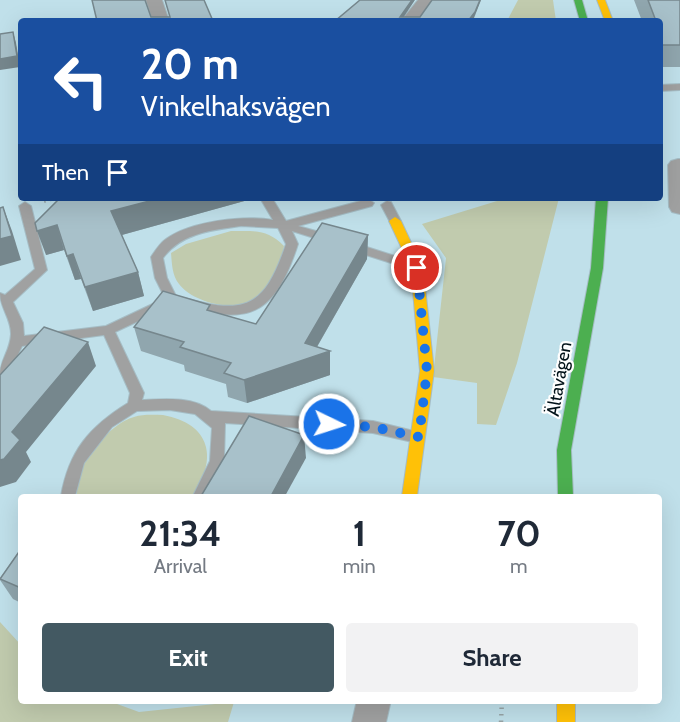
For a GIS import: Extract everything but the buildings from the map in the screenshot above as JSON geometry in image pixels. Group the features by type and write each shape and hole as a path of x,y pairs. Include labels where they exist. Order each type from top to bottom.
{"main road":[{"path":"578,0 583,18"},
{"path":"601,0 608,18"},
{"name":"Ältavägen","path":"565,494 564,450 597,268 602,201"},
{"name":"Ältavägen","path":"597,268 616,218"},
{"path":"395,221 417,268 427,371 410,494"},
{"path":"566,704 566,722"}],"street":[{"path":"154,0 160,18"},
{"path":"412,18 427,0"},
{"path":"678,165 680,207"},
{"path":"369,722 373,704"}],"lane":[{"path":"663,88 680,87"},
{"path":"19,342 108,330 144,315 171,299 225,312 248,311 266,298 287,264 292,244 268,201"},
{"path":"283,226 368,203"},
{"path":"387,205 395,221"},
{"path":"0,371 9,363 19,342 14,319 3,299 41,270 25,206"},
{"path":"171,299 161,278 158,257 169,242 191,233 238,223 262,222 283,226 398,259 417,268"},
{"path":"108,330 137,393 134,406"},
{"path":"69,494 77,461 107,423 134,406 170,404 199,409 219,426 217,461 201,494"},
{"path":"207,416 373,427 419,437"}],"path":[{"path":"501,722 502,704"}],"green space":[{"path":"518,0 553,0 556,18 509,18"},
{"path":"497,201 558,201 517,363 496,425 477,424 477,383 433,377 446,258 422,224"},
{"path":"231,231 254,231 266,234 284,246 278,270 270,285 252,301 234,306 213,303 193,296 179,284 175,277 171,253 186,244"},
{"path":"145,415 163,415 179,420 191,426 200,435 207,456 206,469 194,494 78,494 79,474 93,449 124,421"},
{"path":"0,622 18,642 18,704 117,704 139,712 233,704 228,722 0,722"}],"traffic: fast":[{"path":"578,0 583,18"},
{"path":"565,494 564,450 597,268 602,201"}],"traffic: slow":[{"path":"601,0 608,18"},
{"path":"395,221 417,268 427,371 410,494"},
{"path":"566,704 566,722"}],"route":[{"path":"329,424 373,427 419,437 427,371 417,268"}]}
